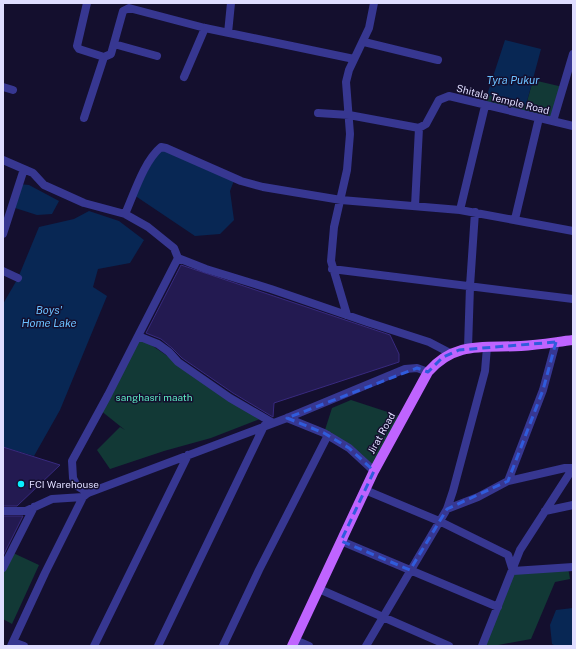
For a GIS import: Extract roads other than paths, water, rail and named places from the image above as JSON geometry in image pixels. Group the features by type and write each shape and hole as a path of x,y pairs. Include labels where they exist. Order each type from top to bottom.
{"main road":[{"name":"Jirat Road","path":"294,643 374,471 428,372 437,362 450,353 468,348 522,346 573,340"}],"street":[{"path":"87,3 77,46 82,50 104,57 111,54 122,14 126,8 205,28 354,59"},
{"path":"228,33 231,3"},
{"path":"347,315 332,269 331,261 334,227 347,170 350,134 349,115 345,92 349,70 364,42 369,28 374,3"},
{"path":"184,77 205,28"},
{"path":"364,42 438,60"},
{"path":"114,44 157,56"},
{"path":"84,118 104,57"},
{"path":"553,122 572,58"},
{"path":"3,87 13,90"},
{"name":"Shitala Temple Road","path":"419,128 426,124 439,100 443,97 449,96 485,106 573,126"},
{"path":"460,210 485,106"},
{"path":"318,112 349,115 419,128 415,206"},
{"path":"514,219 539,118"},
{"path":"125,214 142,176 155,152 160,147 166,148 252,185 341,200 475,212 573,230"},
{"path":"3,160 33,173 44,185 84,203 125,214 148,227 174,248 178,258 108,395 72,461 73,478 77,486 85,495"},
{"path":"3,234 24,169"},
{"path":"468,348 475,212"},
{"path":"178,258 429,342 450,353"},
{"path":"332,269 573,299"},
{"path":"3,272 18,278"},
{"path":"138,336 158,344 191,371 230,398 273,423"},
{"path":"508,481 543,390 556,342"},
{"path":"366,646 447,509 454,491 485,371 487,347"},
{"path":"3,511 26,511 52,499 85,495 287,418 405,369 417,368 428,372"},
{"path":"287,418 328,435 349,448 374,471"},
{"path":"158,646 264,426"},
{"path":"223,646 259,570 328,435"},
{"path":"94,646 188,455"},
{"path":"447,509 478,497 508,481 565,468 573,468"},
{"path":"482,646 507,582 513,571 520,550 573,468"},
{"path":"365,490 439,521 508,555 513,571"},
{"path":"24,646 12,644 44,573 85,495"},
{"path":"545,511 573,505"},
{"path":"3,568 34,507"},
{"path":"341,541 498,607"},
{"path":"513,571 573,567"},
{"path":"319,588 383,618 449,646"},
{"path":"294,643 309,646"}],"water":[{"name":"Tyra Pukur","path":"505,40 541,49 526,105 487,95"},
{"path":"161,147 235,178 230,191 234,220 220,234 195,236 134,195"},
{"path":"19,184 29,185 59,201 52,214 37,215 12,207"},
{"name":"Boys' Home Lake","path":"89,211 119,221 144,240 130,263 98,269 93,287 107,296 60,410 34,456 3,447 3,304 18,278 39,227 74,219"},
{"path":"573,608 573,646 556,646 552,644 550,625 556,610"}],"place":[{"name":"FCI Warehouse","path":"21,484"}],"park label":[{"name":"sanghasri maath","path":"154,397"}]}
